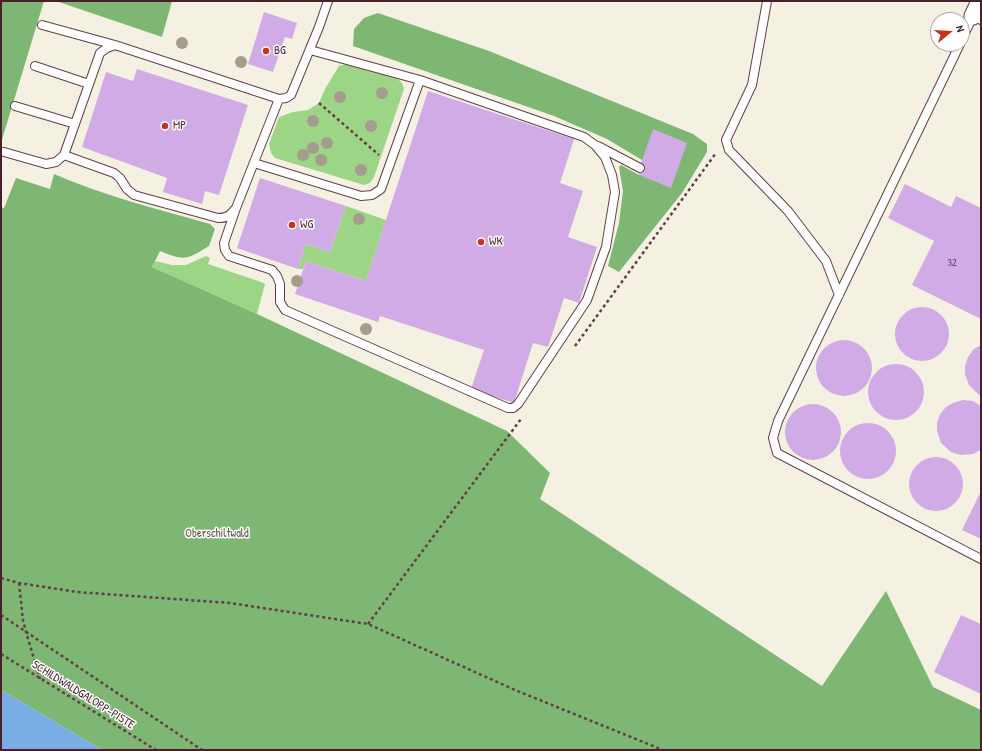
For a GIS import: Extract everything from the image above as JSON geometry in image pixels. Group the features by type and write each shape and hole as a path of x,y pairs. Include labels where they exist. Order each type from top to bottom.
{"lane":[{"path":"42,25 115,45 279,99 286,98 291,95 320,27 328,1"},
{"path":"766,1 752,85 726,140 728,150 788,211 826,261 839,295"},
{"path":"970,26 978,12"},
{"path":"4,152 46,164 56,162 64,155 100,54 107,48 115,45"},
{"path":"310,50 420,80 584,137 595,145 640,168"},
{"path":"956,52 778,421 773,438 777,453 981,559"},
{"path":"35,66 89,84"},
{"path":"254,163 361,196 372,195 381,189 420,80"},
{"path":"279,99 236,208 224,243 225,250 229,256 272,270 277,276 280,284 280,302 285,310 508,408 513,408 518,404 587,300 606,248 615,192 612,175 605,157 595,145"},
{"path":"15,106 75,124"},
{"path":"64,155 114,173 134,195 218,218 224,218 236,208"}],"path":[{"path":"319,103 390,164"},
{"path":"1,578 19,583 76,592 230,603 368,624 515,690 663,750"},
{"path":"19,583 23,620 40,679"},
{"path":"1,615 202,750"},
{"name":"SCHILDWALDGALOPP-PISTE","path":"1,654 156,750"}],"green space":[{"path":"1,1 44,1 1,143"},
{"path":"56,1 172,1 162,37"},
{"path":"378,13 489,51 693,134 707,144 707,152 682,193 619,272 608,266 619,223 623,191 619,167 621,165 639,175 642,160 607,139 554,116 353,46 354,29 364,18"},
{"path":"347,64 396,77 402,83 404,89 374,177 370,183 364,185 275,158 271,153 269,144 279,117 293,112 308,110 319,103 325,89 339,66"},
{"name":"Oberschiltwald","path":"54,174 112,196 210,224 215,229 209,246 185,258 180,258 160,251 152,267 257,314 507,431 550,473 540,499 822,686 886,591 933,687 981,710 981,750 102,750 1,690 1,207 4,208 16,178 50,189"},
{"path":"346,206 386,220 366,281 306,261 303,269 298,269 306,244 330,252"},
{"path":"206,256 210,258 208,264 265,284 257,314 152,267 155,261 172,265 186,265"}],"water":[{"path":"1,690 102,750 1,750"}],"building":[{"name":"BG","path":"264,12 297,23 292,39 285,37 273,72 248,64"},
{"name":"MP","path":"137,69 248,105 219,195 205,191 202,204 163,192 167,178 82,147 106,72 133,81"},
{"name":"WK","path":"428,91 574,139 560,183 583,191 568,237 597,247 579,303 564,298 548,347 533,343 514,403 471,389 484,350 380,316 378,322 295,294 306,261 366,281"},
{"path":"653,129 687,143 671,188 639,175 642,160"},
{"name":"WG","path":"260,178 346,206 330,252 306,244 298,269 237,248"},
{"path":"905,184 951,207 956,196 981,208 981,319 912,285 934,241 888,218"},
{"path":"917,307 927,307 937,311 945,319 949,329 949,339 945,349 937,357 927,361 917,361 907,357 899,349 895,339 895,329 899,319 907,311"},
{"path":"844,340 859,345 867,353 872,368 867,383 859,391 844,396 829,391 821,383 816,368 821,353 829,345"},
{"path":"981,345 981,395 979,395 969,385 965,374 965,366 968,357 974,349"},
{"path":"896,364 911,369 919,377 924,392 919,407 911,415 896,420 881,415 873,407 868,392 873,377 881,369"},
{"path":"963,400 973,401 981,406 981,450 973,454 960,455 951,452 941,443 937,431 937,423 940,414 946,407"},
{"path":"813,404 828,409 836,417 841,432 836,447 828,455 813,460 798,455 790,447 785,432 790,417 798,409"},
{"path":"868,423 883,428 891,436 896,451 891,466 883,474 868,479 853,474 845,466 840,451 845,436 853,428"},
{"path":"931,457 941,457 951,461 959,469 963,479 963,489 959,499 951,507 941,511 931,511 921,507 913,499 909,489 909,479 913,469 921,461"},
{"path":"981,491 981,539 962,530"},
{"path":"961,615 981,624 981,694 934,672"}],"place":[{"name":"BG","path":"266,51"},
{"name":"MP","path":"165,126"},
{"name":"WG","path":"292,225"},
{"name":"WK","path":"481,242"}]}
